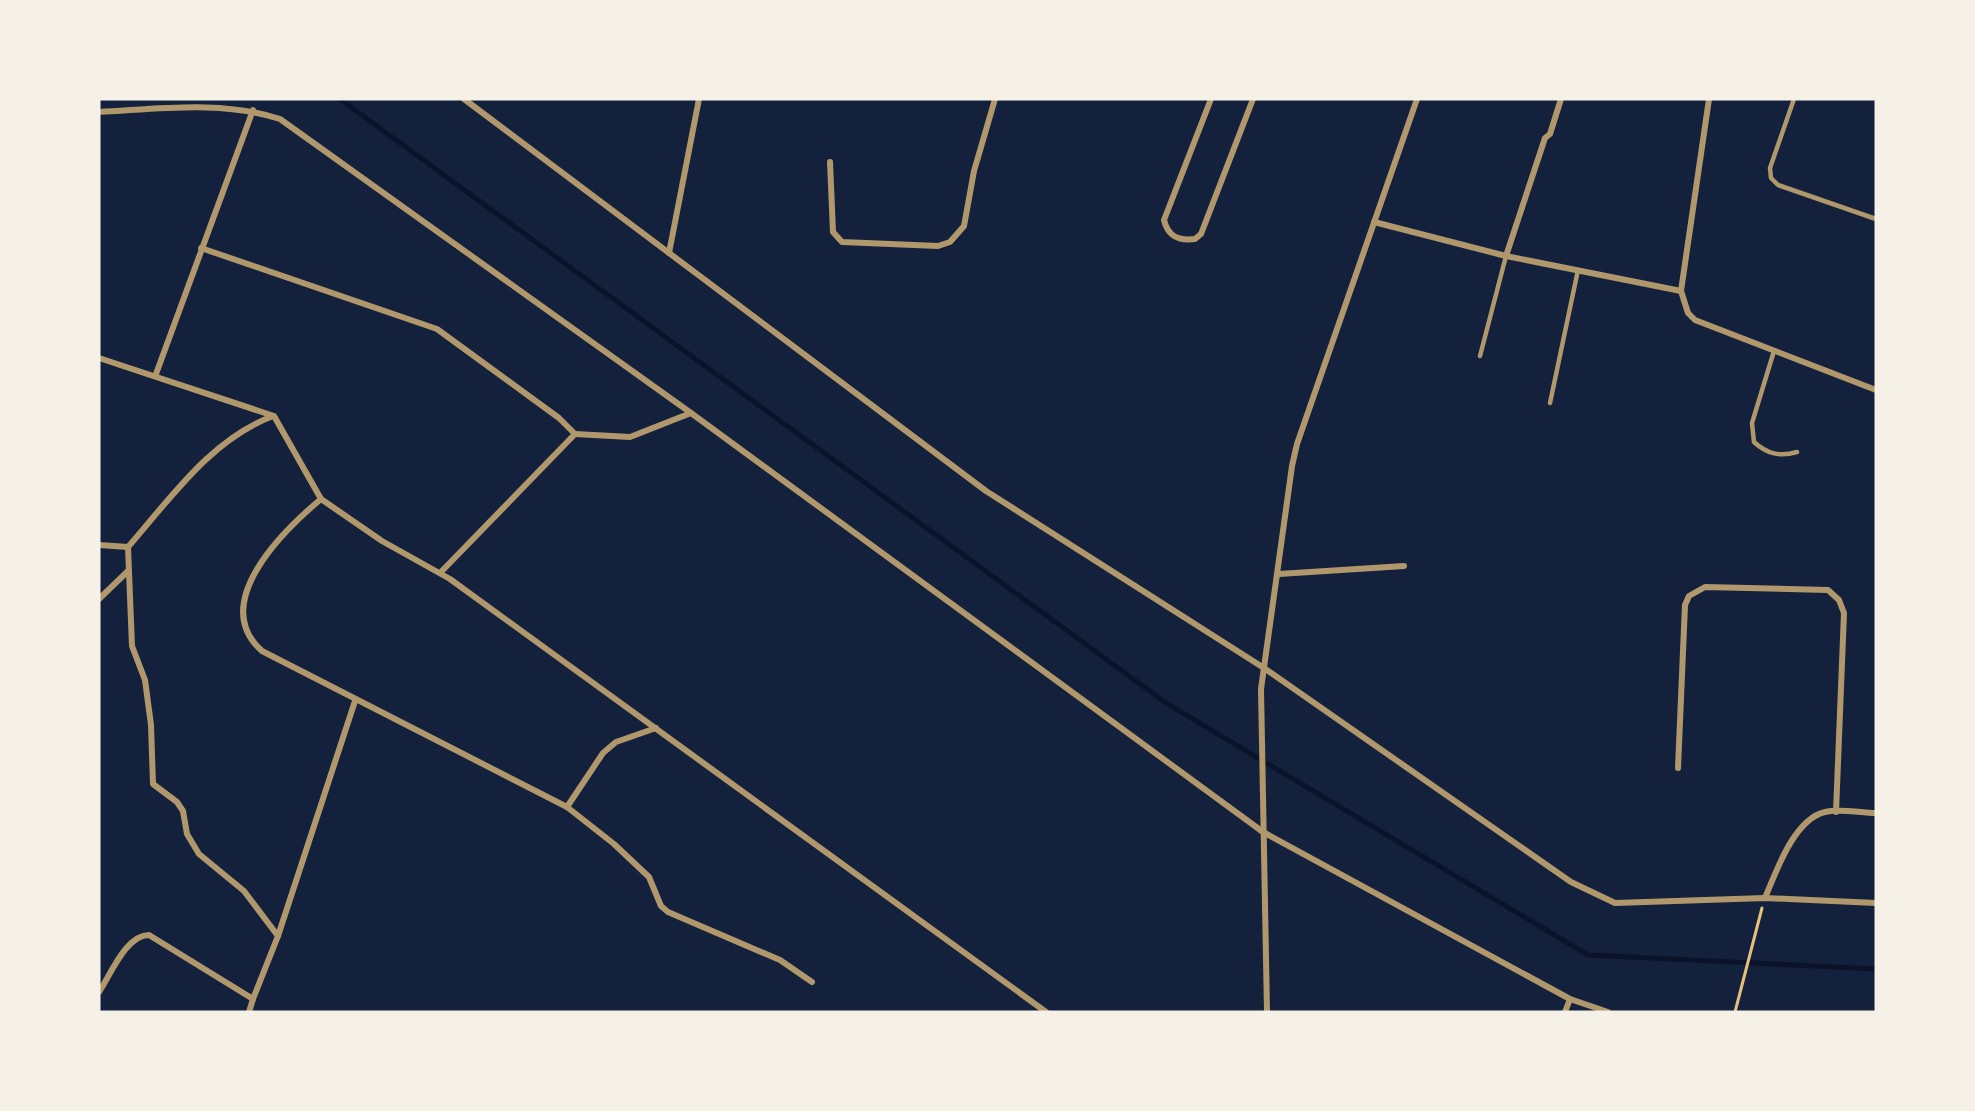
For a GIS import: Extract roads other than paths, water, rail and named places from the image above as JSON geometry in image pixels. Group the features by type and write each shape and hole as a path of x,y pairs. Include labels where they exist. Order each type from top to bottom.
{"street":[{"path":"464,99 986,491 1263,668 1570,882 1615,903 1765,898 1876,903"},
{"path":"669,253 696,99"},
{"path":"831,162 833,232 842,242 938,246 950,242 964,226 974,171 995,99"},
{"path":"1211,99 1164,220 1166,230 1184,241 1196,240 1201,234 1253,99"},
{"path":"1267,1012 1261,689 1297,444 1417,99"},
{"path":"1506,256 1545,138 1550,134 1561,99"},
{"path":"1709,99 1681,291 1688,313 1695,320 1876,390"},
{"path":"99,112 219,107 254,110 280,118 691,413 1263,832 1570,999 1608,1012"},
{"path":"156,374 254,110"},
{"path":"1374,222 1506,256 1681,291"},
{"path":"201,248 437,329 559,418 575,434 630,437 654,430 691,413"},
{"path":"99,358 156,374 274,416 321,498 382,541 441,572 1046,1012"},
{"path":"274,416 250,425 217,449 198,467 128,547 128,571 132,645 146,680 151,725 153,784 177,801 183,811 188,834 199,854 244,891 278,936"},
{"path":"441,572 575,434"},
{"path":"321,498 289,526 263,560 249,585 244,605 244,626 251,641 262,651 355,700 567,807 614,844 650,877 661,906 668,912 780,960 812,982"},
{"path":"99,545 128,547"},
{"path":"1279,574 1404,566"},
{"path":"99,599 128,571"},
{"path":"1678,768 1685,605 1689,596 1705,587 1828,590 1839,600 1844,613 1836,812"},
{"path":"249,1012 278,936 355,700"},
{"path":"567,807 603,753 616,742 656,728"},
{"path":"1765,898 1784,853 1801,829 1815,815 1826,811 1876,813"},
{"path":"99,992 130,943 142,935 150,935 253,999"},
{"path":"1565,1012 1570,999"}],"lane":[{"path":"1794,99 1770,168 1771,178 1778,185 1876,219"},
{"path":"1480,356 1506,256"},
{"path":"1550,403 1578,270"},
{"path":"1774,351 1752,423 1754,442 1767,452 1787,455 1797,452"}],"waterway":[{"path":"340,99 1166,703 1588,955 1876,969"}]}
